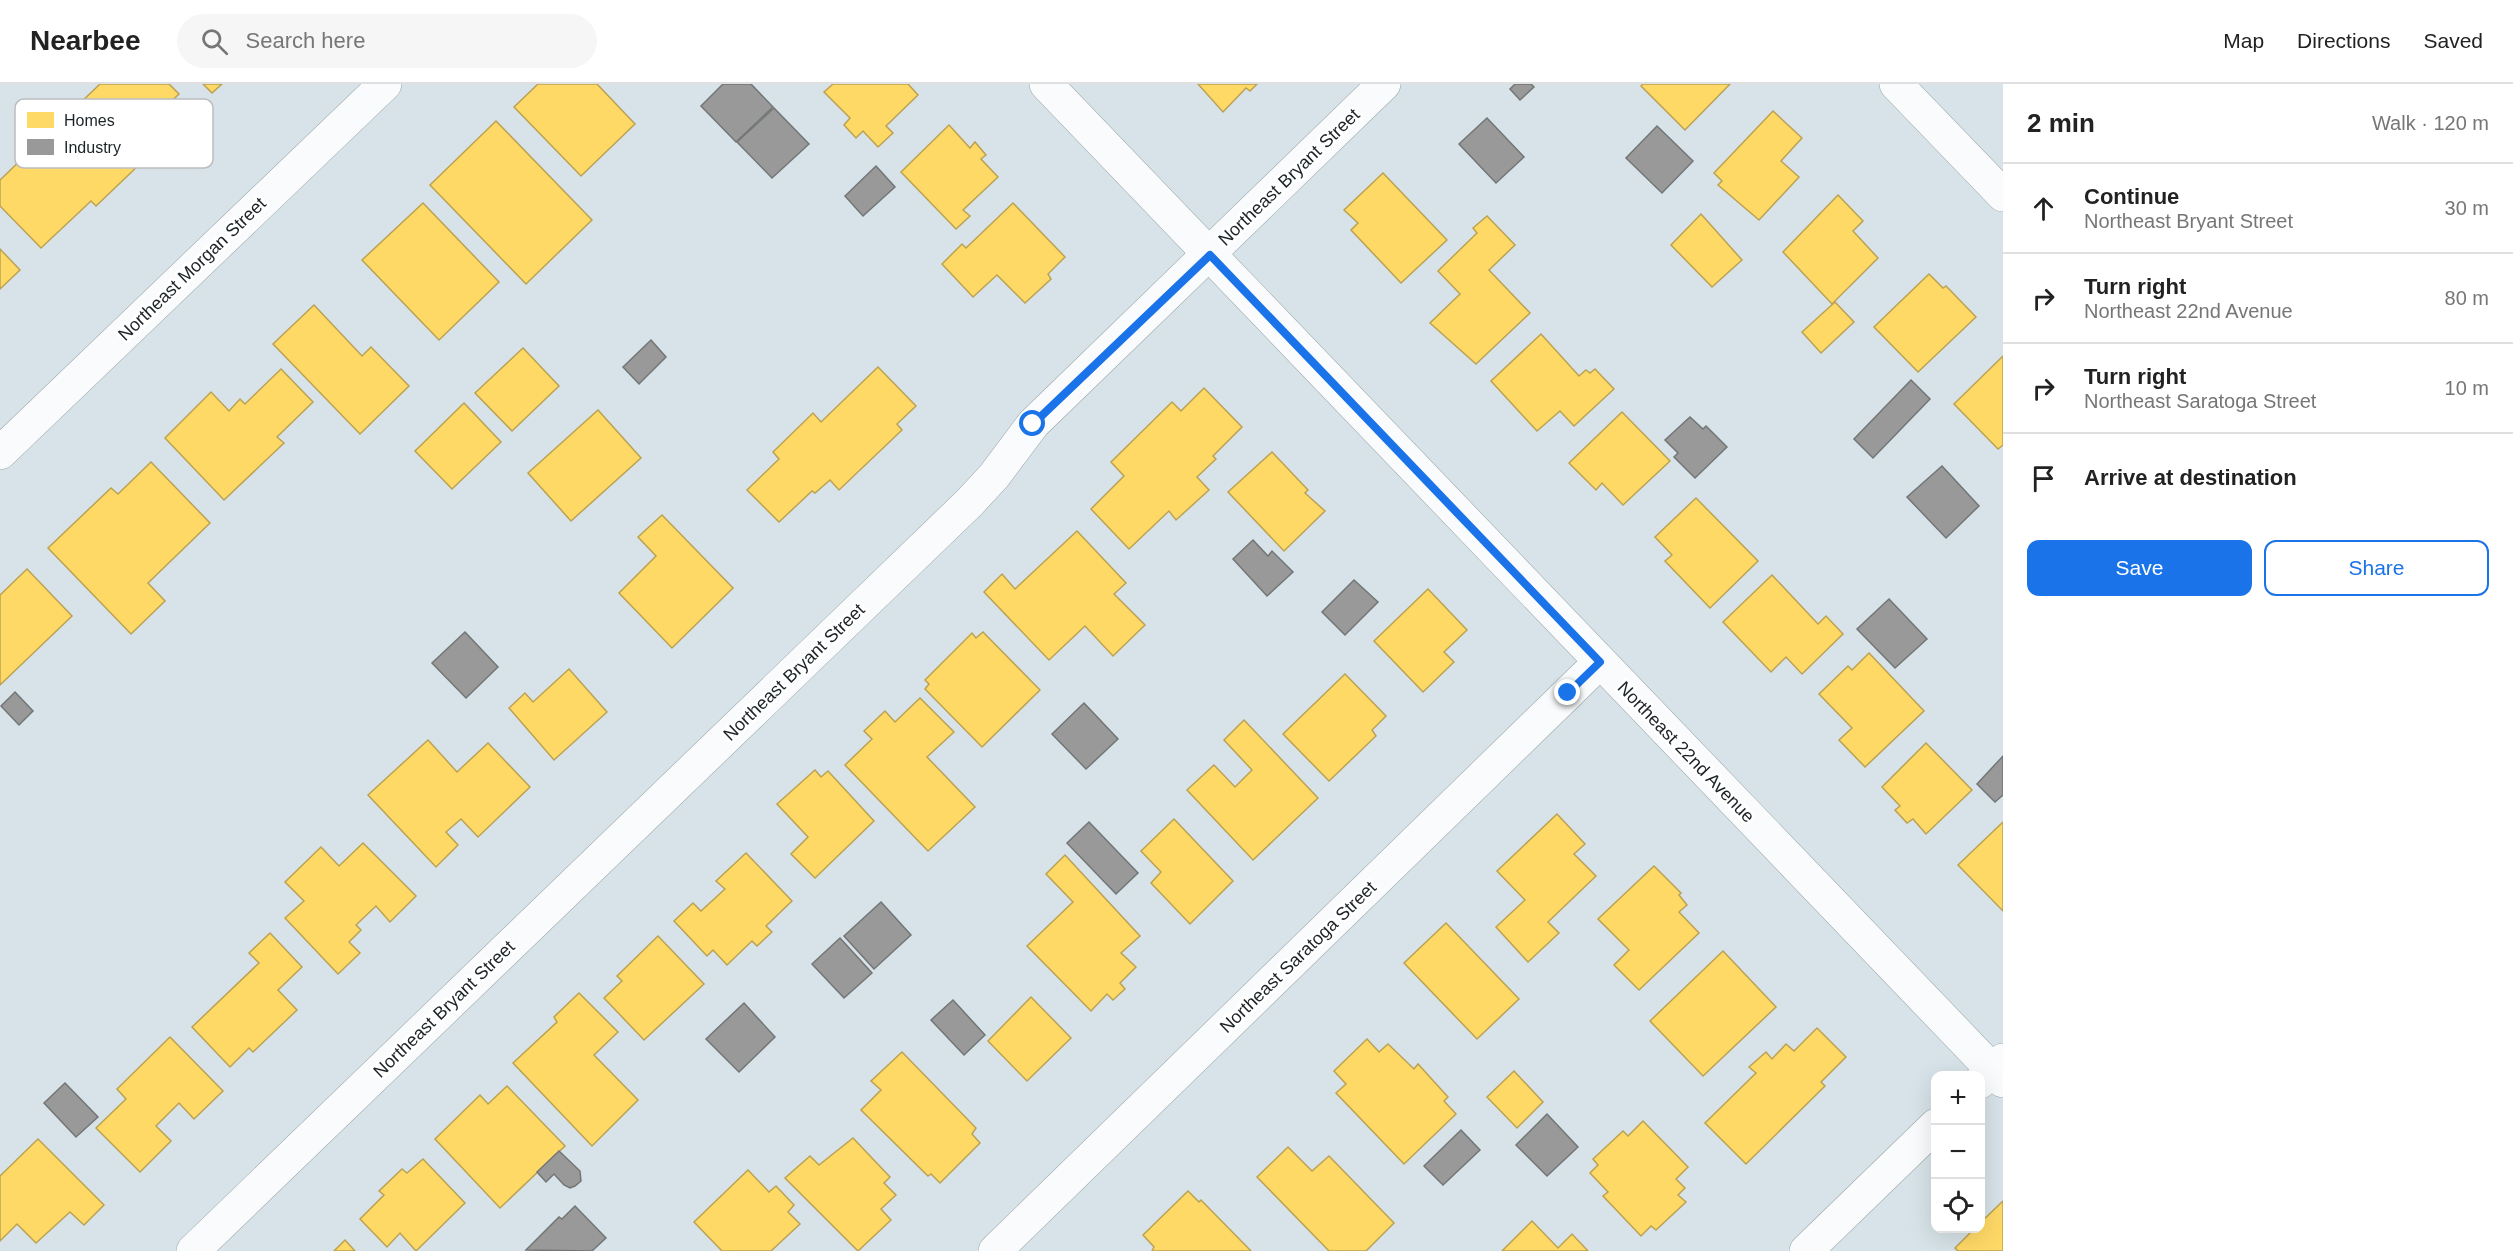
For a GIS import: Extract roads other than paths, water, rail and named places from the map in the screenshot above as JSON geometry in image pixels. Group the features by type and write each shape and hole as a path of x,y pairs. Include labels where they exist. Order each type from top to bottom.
{"street":[{"name":"Northeast Morgan Street","path":"0,453 385,84"},
{"name":"Northeast 22nd Avenue","path":"1046,84 1995,1073"},
{"name":"Northeast Bryant Street","path":"193,1251 970,502 1033,424 1384,84"},
{"path":"1896,84 2003,195"},
{"name":"Northeast Saratoga Street","path":"995,1251 1600,662"},
{"path":"1806,1251 1931,1129"}]}
